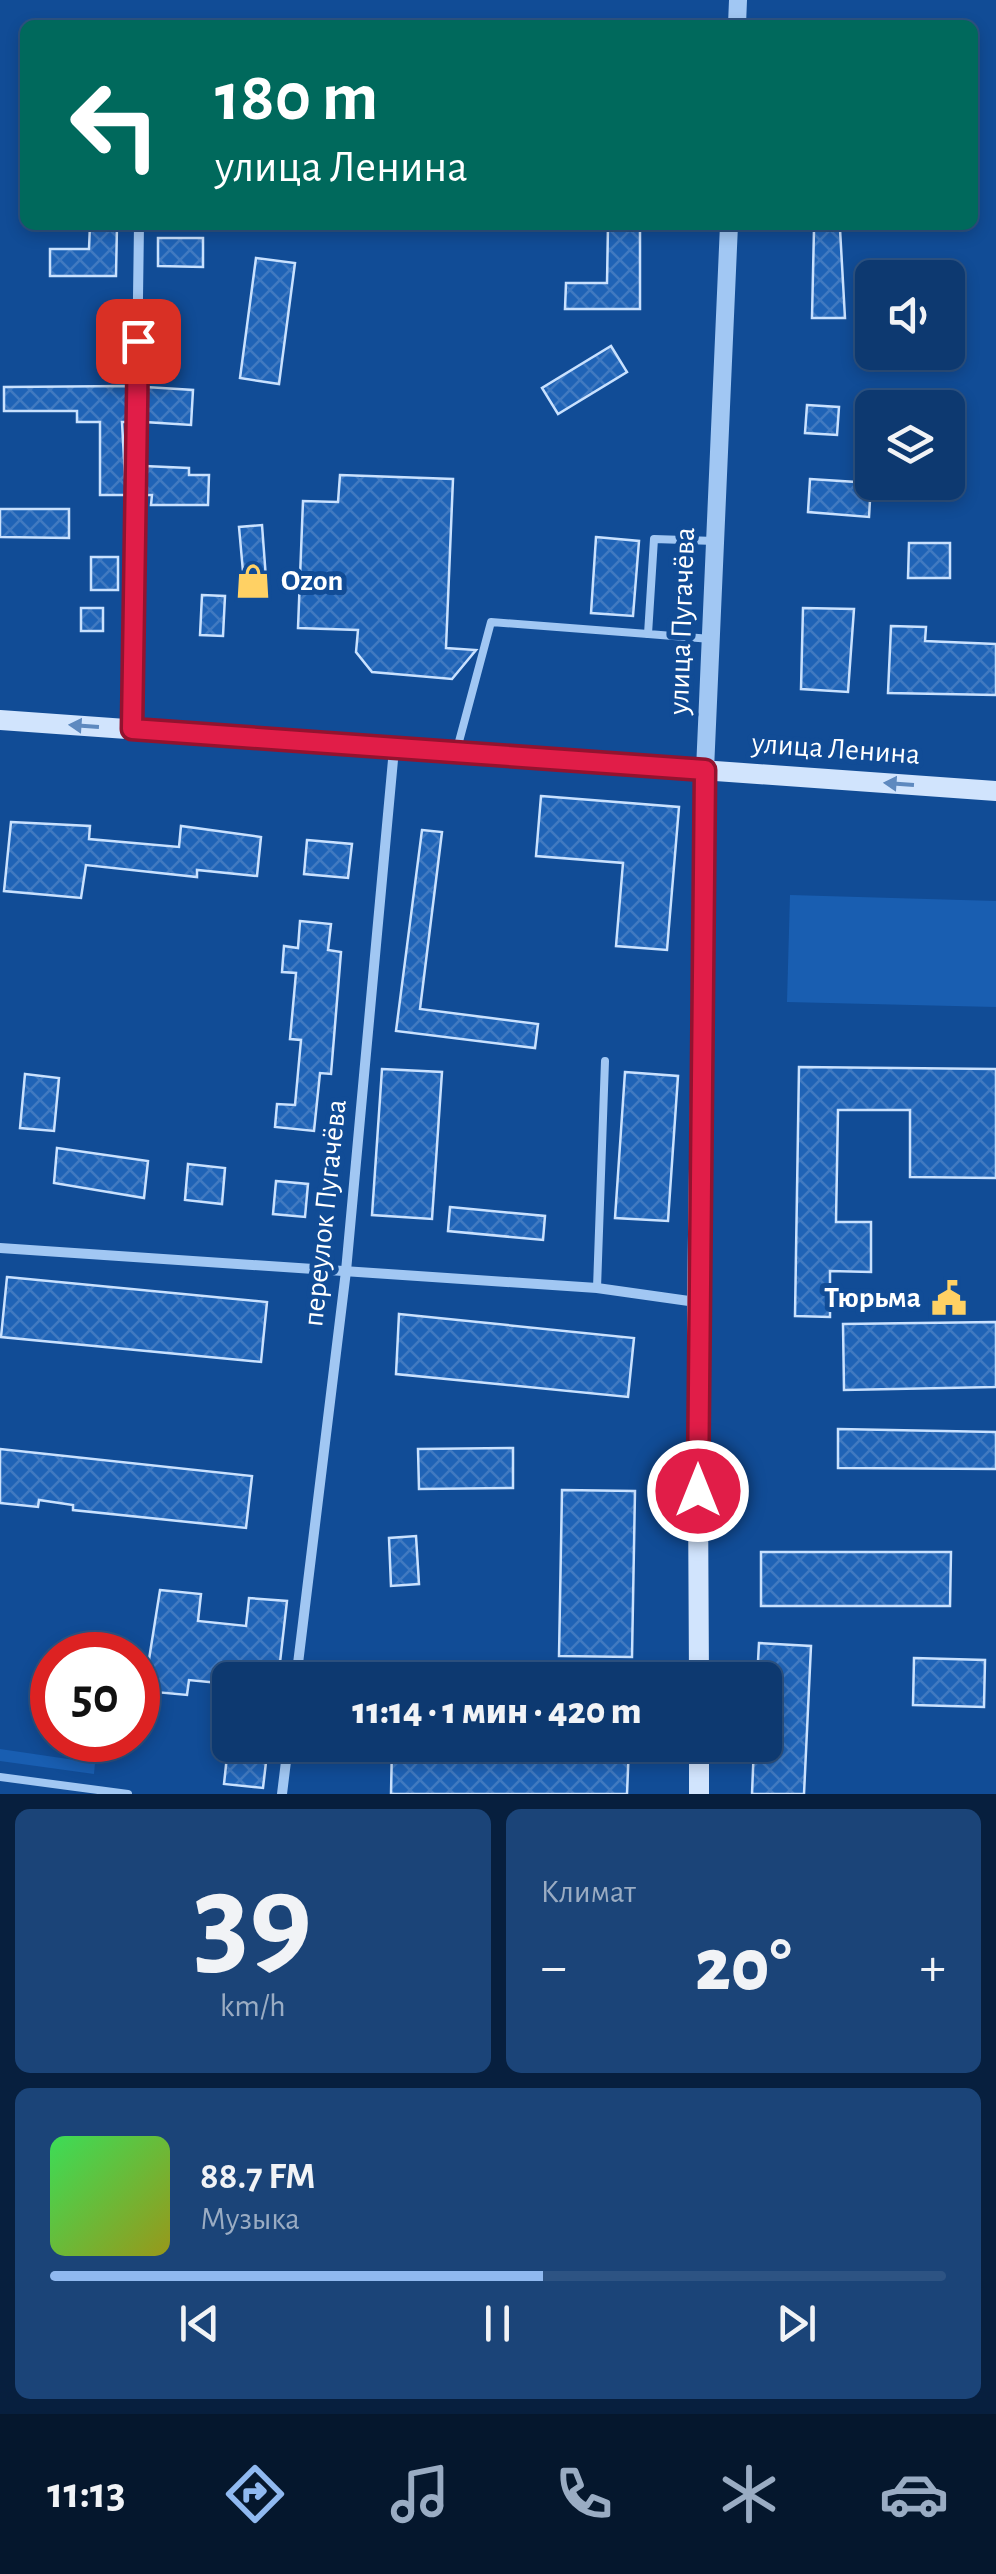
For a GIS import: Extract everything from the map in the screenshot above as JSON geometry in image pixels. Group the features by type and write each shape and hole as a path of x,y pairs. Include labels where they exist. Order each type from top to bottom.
{"main road":[{"name":"улица Ленина","path":"0,720 996,791"},
{"name":"улица Пугачёва","path":"698,1662 697,1302 705,770"},
{"path":"699,1762 699,1794"}],"street":[{"path":"132,729 139,230"},
{"name":"улица Пугачёва","path":"705,770 729,230"},
{"name":"переулок Пугачёва","path":"298,1662 346,1271 394,749"},
{"path":"0,1248 596,1288 697,1302"},
{"path":"282,1794 286,1762"}],"lane":[{"path":"648,634 654,538 715,541"},
{"path":"456,753 491,622 711,639"},
{"path":"596,1288 605,1060"},
{"path":"0,1776 128,1794"}],"shaded area":[{"path":"790,895 996,901 996,1007 787,1002"},
{"path":"0,1749 30,1753 30,1762 95,1763 94,1774 0,1761"}],"building":[{"path":"90,230 117,230 116,276 50,276 50,249 89,249"},
{"path":"608,230 640,230 640,309 565,309 566,283 607,283"},
{"path":"814,230 840,230 845,318 812,318"},
{"path":"158,238 203,238 203,267 158,266"},
{"path":"256,258 295,263 279,384 240,378"},
{"path":"611,346 627,372 558,414 542,388"},
{"path":"128,386 128,422 122,422 126,495 100,495 100,422 77,422 77,411 4,411 4,387"},
{"path":"146,387 193,390 191,425 145,422"},
{"path":"807,405 839,407 837,435 805,433"},
{"path":"144,466 189,468 189,475 209,475 208,505 151,505 152,495 144,495"},
{"path":"340,475 453,479 446,648 476,650 452,679 372,672 356,652 358,630 298,628 303,501 338,502"},
{"path":"810,479 855,482 855,500 870,500 869,517 808,512"},
{"path":"0,509 69,509 69,538 0,537"},
{"path":"262,525 267,592 245,594 239,527"},
{"path":"596,537 639,541 633,616 591,613"},
{"path":"909,543 950,543 950,578 908,578"},
{"path":"91,557 118,557 118,590 91,590"},
{"path":"202,595 225,596 223,636 200,635"},
{"path":"81,608 103,608 103,631 81,631"},
{"path":"803,608 854,609 848,692 801,689"},
{"path":"891,626 926,627 925,641 996,644 996,695 888,693"},
{"path":"541,796 679,807 667,950 616,946 623,863 536,856"},
{"path":"11,822 90,826 89,839 179,847 181,826 261,837 257,876 197,870 197,877 86,865 81,898 4,891"},
{"path":"422,830 442,832 420,1009 538,1024 535,1048 396,1031"},
{"path":"307,840 352,844 348,878 304,874"},
{"path":"300,921 331,924 328,950 341,952 331,1074 320,1073 314,1131 275,1127 277,1104 295,1105 301,1040 290,1039 296,973 282,972 284,946 298,948"},
{"path":"799,1067 996,1069 996,1178 910,1177 910,1110 838,1110 836,1222 871,1222 871,1272 830,1271 830,1317 795,1316"},
{"path":"382,1069 442,1072 432,1219 372,1215"},
{"path":"625,1072 678,1076 668,1221 615,1218"},
{"path":"25,1074 59,1078 54,1131 20,1128"},
{"path":"57,1148 148,1161 144,1198 54,1183"},
{"path":"188,1164 225,1168 222,1204 185,1200"},
{"path":"276,1181 308,1184 305,1217 273,1214"},
{"path":"450,1207 545,1216 543,1240 448,1231"},
{"path":"7,1277 267,1302 261,1362 1,1337"},
{"path":"399,1314 634,1338 628,1397 396,1374"},
{"path":"996,1322 996,1387 844,1390 843,1324"},
{"path":"838,1429 996,1432 996,1469 838,1468"},
{"path":"513,1448 513,1488 419,1489 418,1449"},
{"path":"0,1449 252,1476 246,1528 73,1510 73,1505 39,1500 38,1507 0,1503"},
{"path":"562,1490 635,1491 632,1657 559,1656"},
{"path":"416,1536 419,1584 391,1586 389,1538"},
{"path":"761,1552 951,1552 950,1606 761,1606"},
{"path":"160,1590 201,1594 198,1621 246,1626 249,1598 287,1601 280,1662 212,1662 212,1682 189,1680 187,1695 160,1692 160,1632 153,1632"},
{"path":"759,1643 811,1646 804,1794 752,1794 753,1762 782,1762 782,1662 758,1662"},
{"path":"914,1658 985,1660 984,1707 913,1705"},
{"path":"226,1762 266,1762 263,1788 224,1784"},
{"path":"392,1762 628,1762 627,1794 391,1794"}],"place":[{"name":"Ozon","path":"253,581"},
{"name":"Тюрьма","path":"949,1298"}],"route":[{"path":"138,341 132,729 705,770 698,1491"}]}
